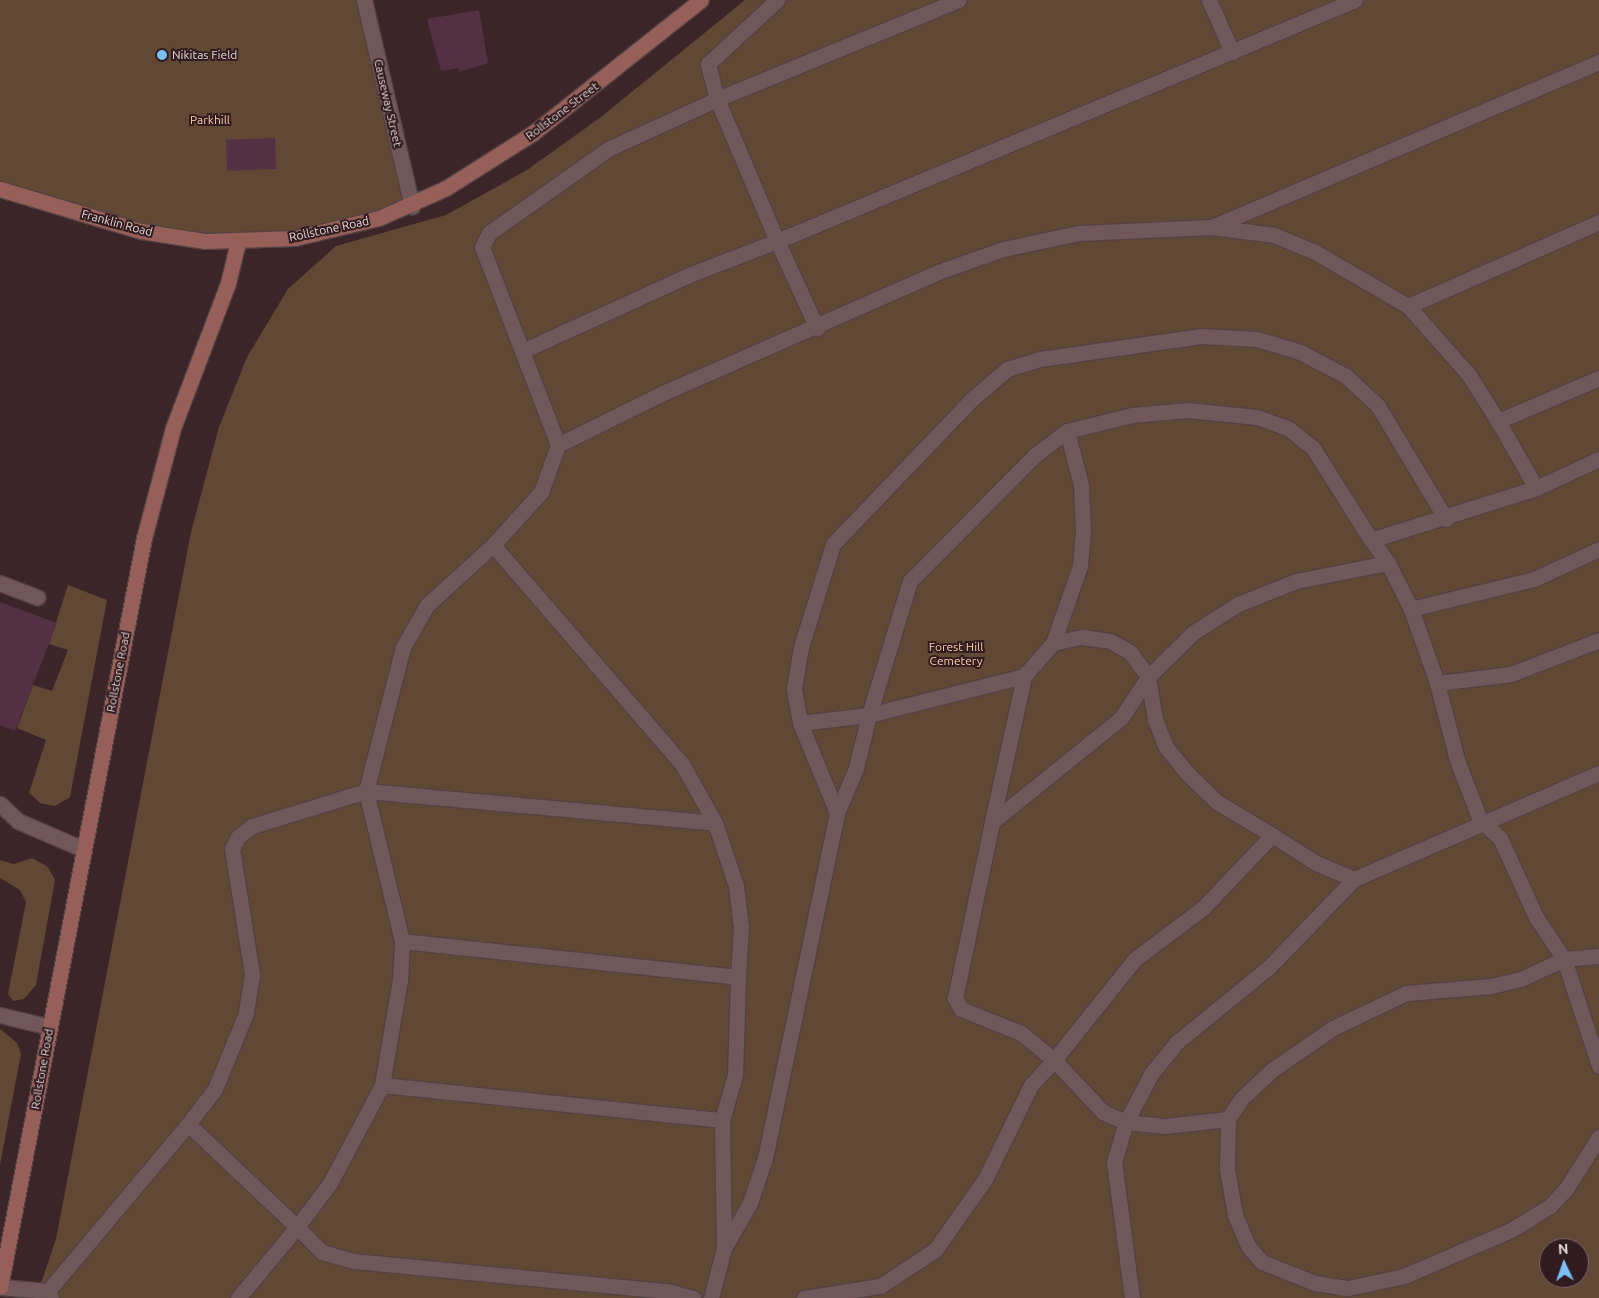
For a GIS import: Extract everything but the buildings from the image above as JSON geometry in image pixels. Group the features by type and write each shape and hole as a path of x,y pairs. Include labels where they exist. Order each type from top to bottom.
{"main road":[{"name":"Rollstone Street","path":"412,206 534,133 701,0"},
{"name":"Franklin Road","path":"0,189 141,231 238,242"},
{"name":"Rollstone Road","path":"0,1287 146,528 173,428 228,283 238,242 294,238 412,206"}],"street":[{"name":"Causeway Street","path":"364,0 412,206"},
{"path":"776,0 708,64 717,99 777,242 817,328"},
{"path":"238,1298 297,1227 330,1183 382,1085 400,980 402,941 366,791 403,647 427,605 493,545 541,492 558,445 482,247 489,233 608,149 717,99 958,0"},
{"path":"1210,0 1232,52"},
{"path":"522,351 688,275 777,242 1355,0"},
{"path":"1211,227 1599,62"},
{"path":"1408,306 1599,222"},
{"path":"558,445 665,392 817,328 938,272 1003,249 1079,233 1211,227 1282,238 1339,264 1408,306 1469,375 1536,488"},
{"path":"836,813 800,723 794,689 801,647 833,544 970,400 1006,369 1040,359 1201,336 1257,339 1300,352 1346,376 1378,406 1446,519"},
{"path":"1498,421 1599,378"},
{"path":"711,1298 724,1248 750,1203 765,1158 836,813 856,768 869,715 910,582 1035,455 1067,431 1132,415 1188,410 1258,417 1288,428 1313,448 1371,540 1388,563 1412,609 1436,683 1457,760 1480,820 1500,838 1536,917 1564,959 1599,1066"},
{"path":"1067,431 1079,476 1083,531 1080,566 1053,643 1024,676 955,998 961,1009 1020,1033 1054,1060 1103,1112 1126,1122 1165,1126 1228,1119"},
{"path":"1371,540 1446,519 1536,488 1599,459"},
{"path":"493,545 682,764 715,824 736,886 741,927 735,1074 722,1120 724,1248"},
{"path":"1412,609 1534,579 1599,549"},
{"path":"992,822 1121,718 1148,677 1194,632 1238,604 1296,581 1388,563"},
{"path":"0,583 37,597"},
{"path":"1053,643 1082,637 1110,641 1130,652 1148,677 1155,719 1166,747 1217,802 1316,863 1354,879"},
{"path":"1436,683 1511,674 1599,640"},
{"path":"800,723 869,715 1024,676"},
{"path":"1132,1298 1114,1162 1126,1122 1151,1074 1177,1042 1269,967 1354,879 1480,820 1599,772"},
{"path":"0,1287 49,1294 215,1089 246,1013 252,974 232,849 238,837 252,826 366,791 715,824"},
{"path":"0,804 18,821 83,849"},
{"path":"804,1298 880,1286 935,1250 985,1178 1030,1085 1054,1060 1135,959 1203,908 1272,835"},
{"path":"402,941 738,977"},
{"path":"1599,956 1564,959 1521,979 1406,993 1376,1005 1272,1070 1242,1098 1228,1119 1227,1169 1235,1215 1248,1246 1278,1272 1347,1293 1404,1276 1511,1230 1550,1206 1586,1160 1599,1137"},
{"path":"0,1015 50,1027"},
{"path":"382,1085 722,1120"},
{"path":"188,1124 322,1252 354,1260 666,1291 694,1298"},
{"path":"1586,1160 1599,1152"}],"green space":[{"name":"Parkhill","path":"0,0 364,0 412,206 353,225 205,241 0,189"},
{"name":"Forest Hill Cemetery","path":"745,0 1599,0 1599,1298 36,1298 56,1239 191,532 219,427 247,357 288,289 336,246 446,215 527,170 601,117"},
{"path":"68,585 107,600 70,797 55,806 40,803 29,793 46,740 17,728 33,685 52,691 68,650 49,644"},
{"path":"32,858 48,867 55,880 36,985 24,999 13,1001 8,994 26,902 20,890 0,878 0,860 14,864"},
{"path":"0,1029 17,1043 21,1054 0,1165"}],"place":[{"name":"Nikitas Field","path":"162,55"}]}
